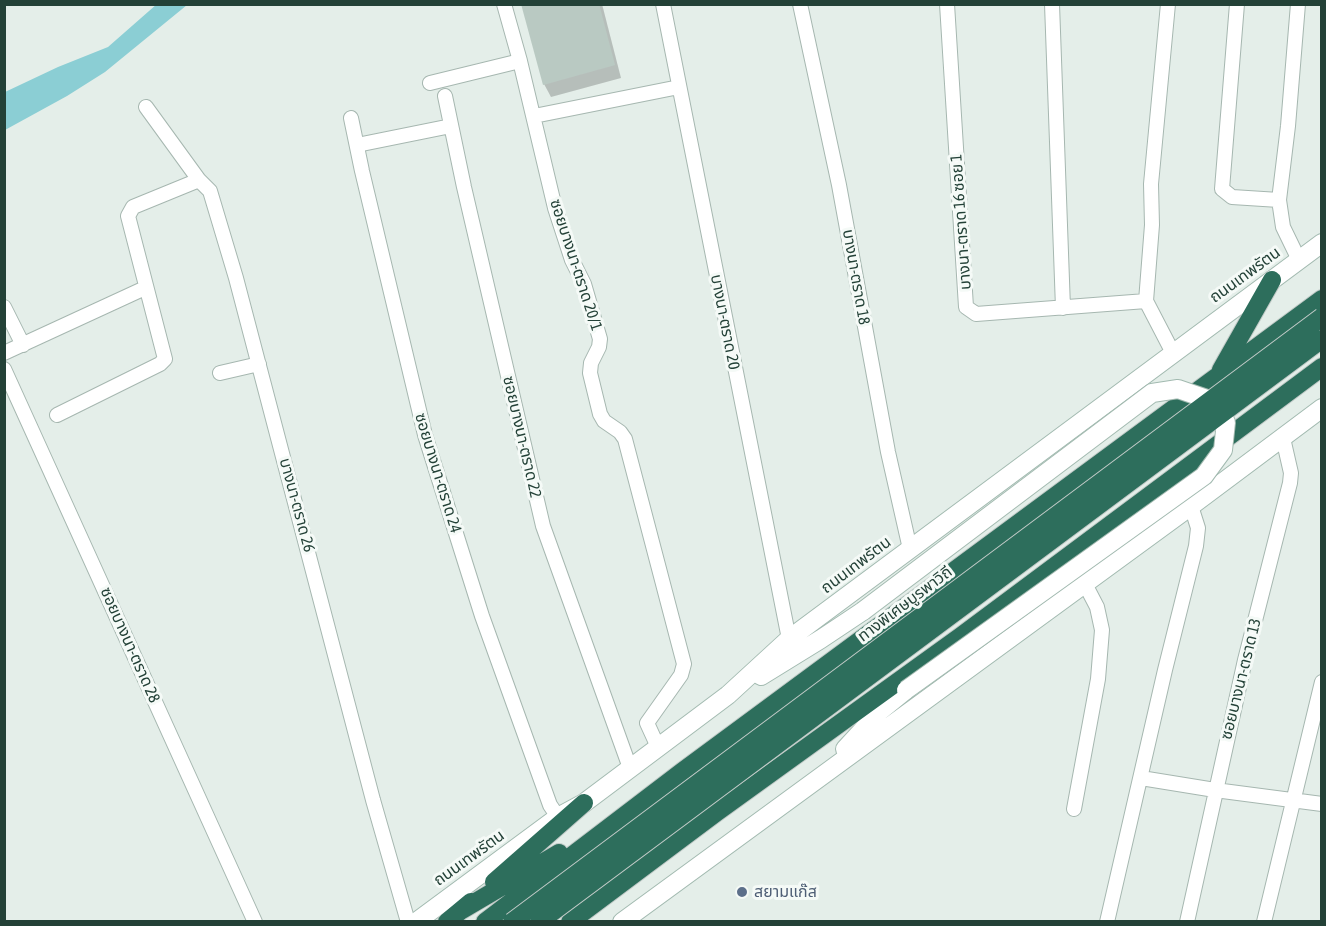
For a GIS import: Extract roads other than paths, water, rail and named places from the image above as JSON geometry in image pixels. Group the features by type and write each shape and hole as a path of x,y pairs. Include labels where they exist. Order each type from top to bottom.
{"highway":[{"path":"1217,377 1272,280"},
{"path":"485,921 1322,299"},
{"name":"ทางพิเศษบูรพาวิถี","path":"512,921 1322,317"},
{"path":"539,921 1322,339"},
{"path":"570,921 971,629 1322,367"},
{"path":"447,921 584,803"},
{"path":"462,910 635,808"},
{"path":"579,921 612,890"}],"main road":[{"name":"ถนนเทพรัตน","path":"416,921 558,817 584,803 728,695 789,639 1321,242"},
{"path":"728,695 863,611 1152,393 1178,389 1207,399 1226,422 1223,450 1204,476 906,690 880,711 814,782"},
{"path":"622,921 1085,584 1322,408"}],"street":[{"name":"ซอยบางนา-ตราด 20/1","path":"504,4 534,116 555,208 572,260 584,284 600,339 599,347 591,363 590,373 598,406 604,421 620,432 625,439 684,664 681,675 647,723 658,747"},
{"name":"บางนา-ตราด 20","path":"663,4 789,639"},
{"name":"บางนา-ตราด 18","path":"800,4 839,185 888,452 909,549"},
{"name":"บางนา-ตราด 16 ซอย 1","path":"947,4 966,307 976,314 1146,301"},
{"path":"1052,4 1063,308"},
{"path":"1168,4 1151,184 1152,225 1146,301 1173,353"},
{"path":"1237,4 1222,189 1232,197 1279,200"},
{"path":"1298,4 1288,126 1279,200 1283,227 1299,260"},
{"path":"430,83 520,61"},
{"path":"534,116 679,87"},
{"name":"ซอยบางนา-ตราด 22","path":"445,96 543,526 630,768"},
{"name":"บางนา-ตราด 26","path":"146,106 199,180 210,191 259,364 373,800 408,921"},
{"name":"ซอยบางนา-ตราด 24","path":"351,118 425,435 482,616 550,805 558,817"},
{"path":"357,145 451,126"},
{"path":"57,415 160,364 165,359 128,216 133,207 199,180"},
{"path":"4,353 145,288"},
{"path":"4,307 23,345"},
{"path":"220,373 259,364"},
{"name":"ซอยบางนา-ตราด 28","path":"4,369 9,390 255,921"},
{"name":"ซอยบางนา-ตราด 13","path":"1186,921 1215,790 1290,483 1291,473 1282,438"},
{"path":"1107,921 1196,546 1198,528 1191,506"},
{"path":"1074,809 1098,680 1102,630 1097,607 1085,584"},
{"path":"1264,921 1322,682"},
{"path":"1141,778 1322,804"}],"water":[{"path":"157,4 187,5 105,72 5,130 5,92 108,47"}],"place":[{"name":"สยามแก๊ส","path":"742,892"}]}
